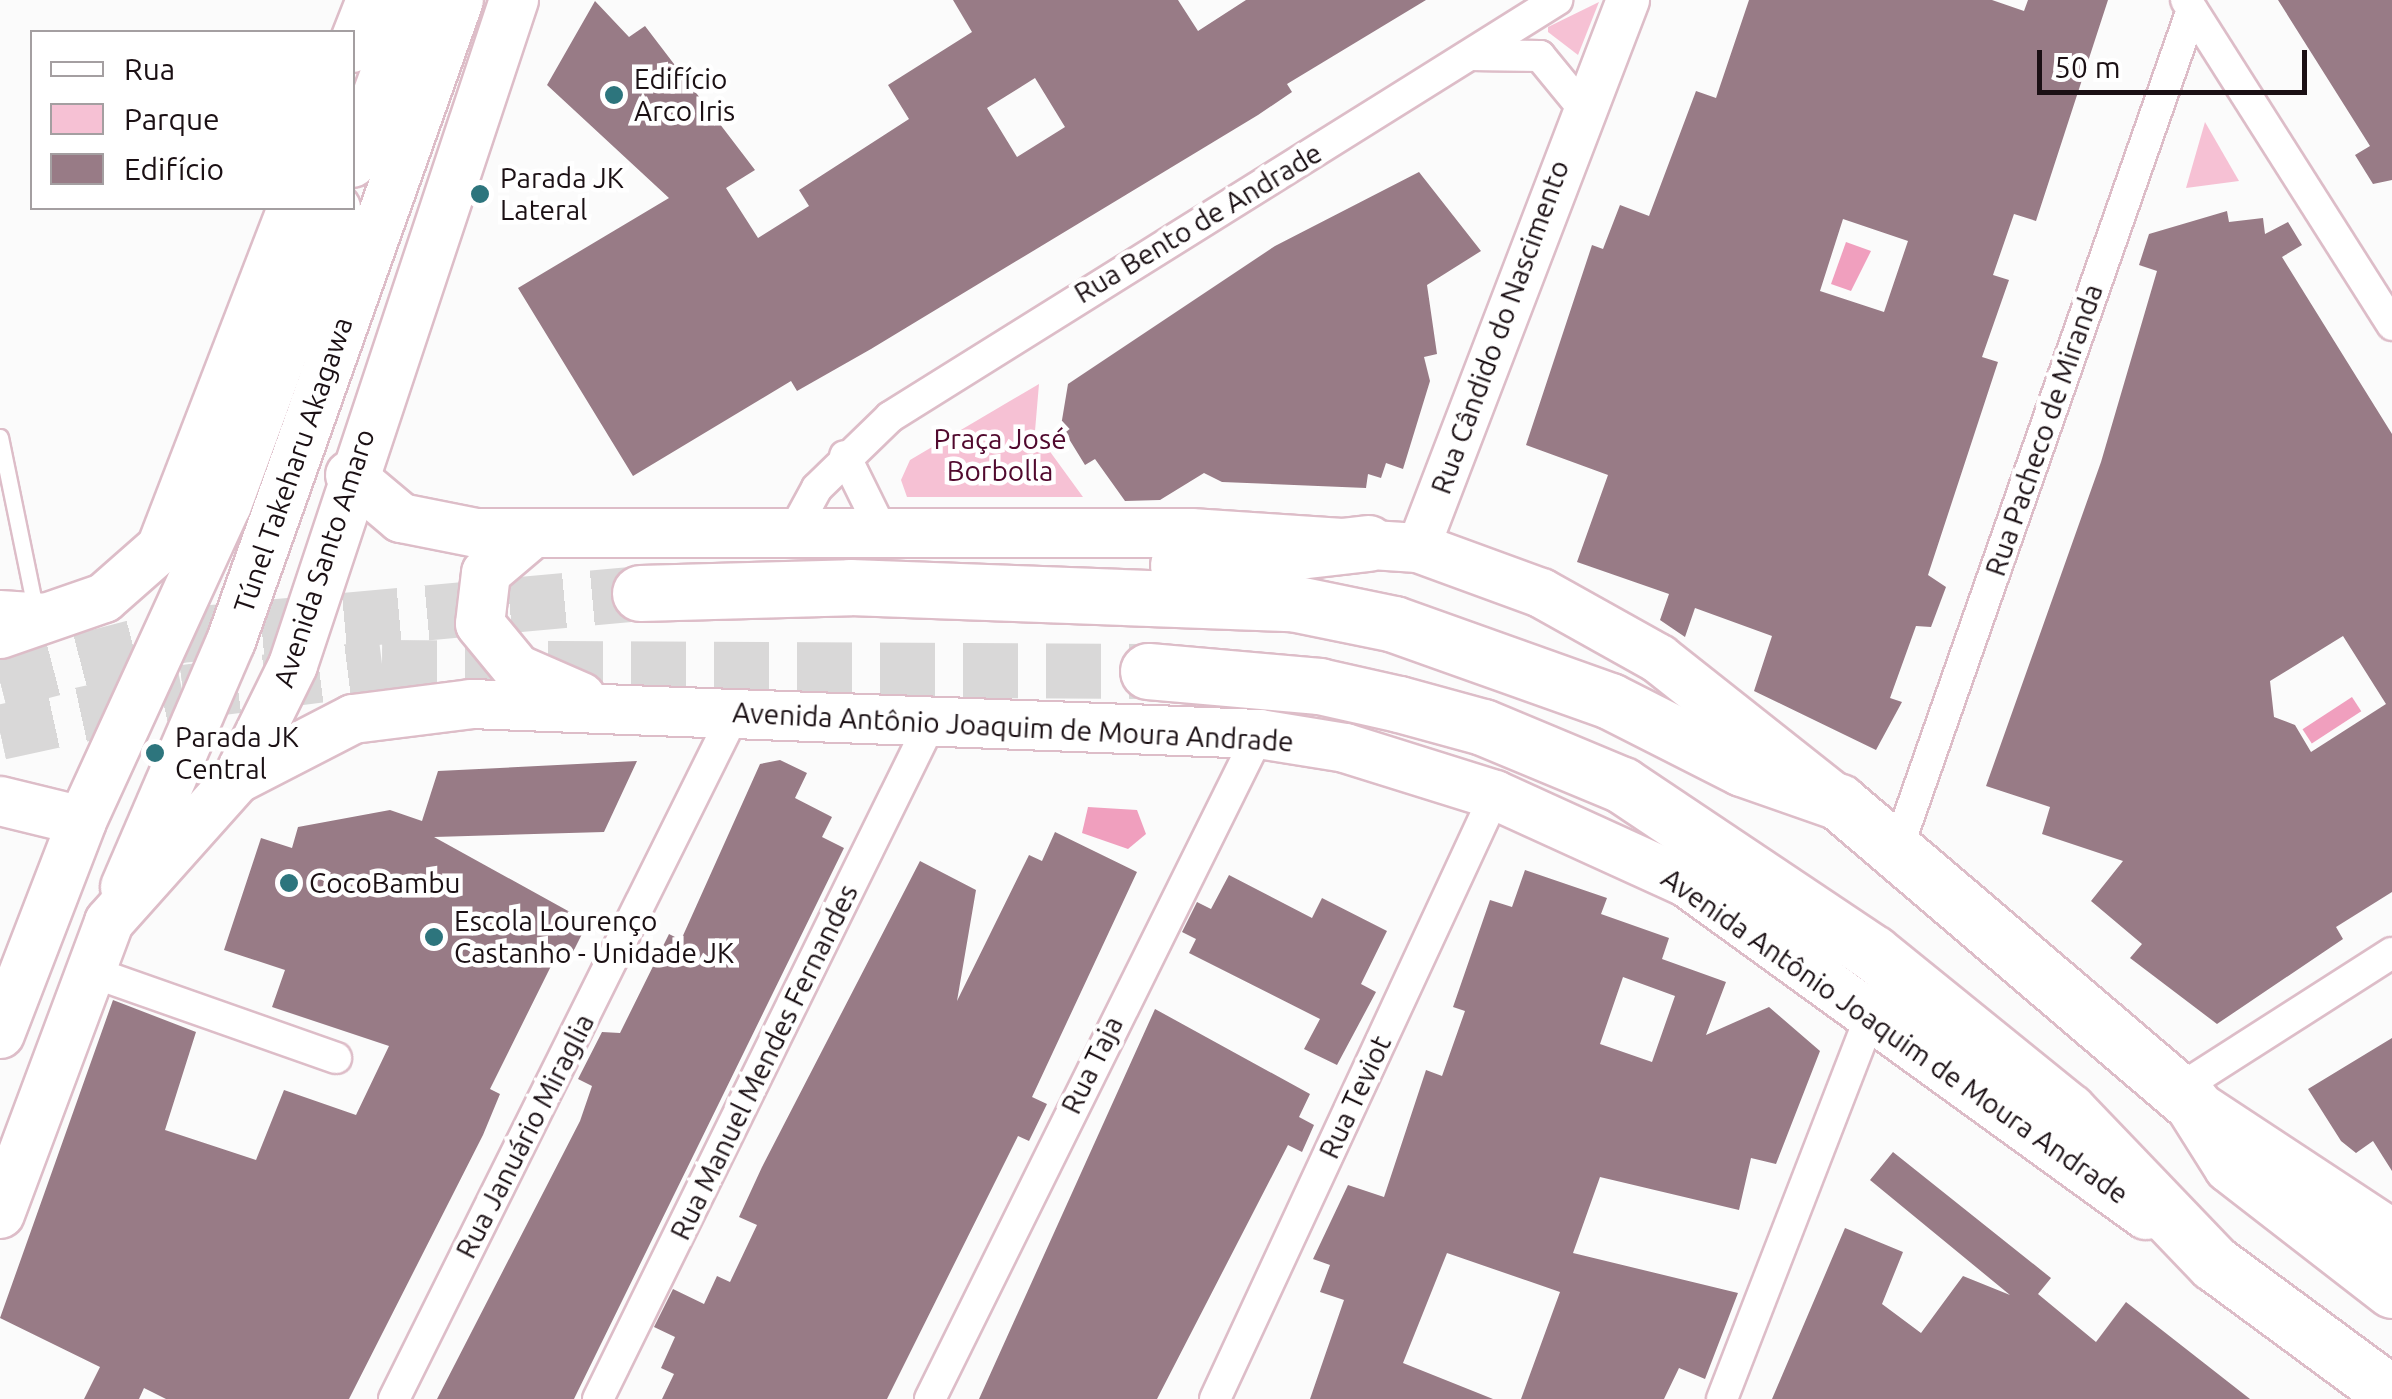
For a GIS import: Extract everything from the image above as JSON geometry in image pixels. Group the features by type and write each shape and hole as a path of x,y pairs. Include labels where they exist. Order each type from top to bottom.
{"highway":[{"path":"640,593 850,587 1292,558 1393,546"},
{"path":"850,587 1214,596 1394,624 1610,702 1742,768 1838,802 2184,1097 2231,1165 2392,1290"},
{"path":"1148,672 1320,686 1400,704 1622,784 1859,942 2012,1064 2162,1201 2214,1263"},
{"name":"Avenida Antônio Joaquim de Moura Andrade","path":"2214,1263 2392,1394"}],"main road":[{"path":"355,40 370,0"},
{"path":"355,154 412,0"},
{"name":"Túnel Takeharu Akagawa","path":"109,922 231,641 459,0"},
{"name":"Avenida Santo Amaro","path":"0,1214 109,922 237,779 293,665 350,475 522,9"},
{"path":"37,618 140,573 161,548 291,210"},
{"name":"Túnel Takeharu Akagawa","path":"82,821 227,505 335,210"},
{"path":"350,475 401,518 532,534 884,533 1393,546 1541,593 1659,659 1838,802"},
{"path":"532,534 486,573 480,624 516,669 606,706"},
{"name":"Avenida Antônio Joaquim de Moura Andrade","path":"237,779 300,739 412,706 606,706 930,724 1259,734 1345,748 1496,795 1686,882 2214,1263"},
{"path":"0,801 82,821 0,1034"},
{"path":"2184,1097 2392,1234"}],"street":[{"name":"Rua Bento de Andrade","path":"792,534 846,456 943,380 1556,0"},
{"name":"Rua Cândido do Nascimento","path":"1393,546 1628,0"},
{"path":"2189,5 2392,325"},
{"name":"Rua Pacheco de Miranda","path":"1896,850 2189,5"},
{"path":"1468,56 1540,56 1582,106"},
{"path":"846,456 884,533"},
{"path":"0,606 37,618"},
{"name":"Rua Januário Miraglia","path":"394,1399 735,712"},
{"name":"Rua Manuel Mendes Fernandes","path":"598,1399 930,724"},
{"name":"Rua Taja","path":"930,1399 1259,734"},
{"name":"Rua Teviot","path":"1215,1399 1496,795"},
{"path":"2184,1097 2392,952"},
{"path":"89,971 336,1058"},
{"path":"1722,1399 1872,1013"}],"lane":[{"path":"0,438 7,533 37,618"}],"green space":[{"path":"1599,2 1578,55 1548,32 1548,27"},
{"path":"2205,122 2239,181 2186,188"},
{"name":"Praça José Borbolla","path":"1039,384 1035,431 1083,497 907,497 901,480 910,460"}],"shaded area":[{"path":"1846,242 1871,251 1851,291 1831,284"},
{"path":"2352,697 2361,711 2312,743 2303,729"},
{"path":"1088,807 1137,810 1146,834 1128,849 1082,833"}],"building":[{"path":"953,0 1178,0 1198,31 1246,0 1426,0 1287,84 1292,92 1258,115 871,349 797,391 791,381 633,476 518,288 669,198 547,85 595,1 629,37 645,26 755,170 726,188 758,238 809,206 799,190 909,119 888,85 972,32","holes":["1035,78 1065,127 1017,157 987,108"]},
{"path":"1749,0 1992,0 2024,11 2028,0 2108,0 2036,221 2014,214 1993,275 2009,280 1982,357 1998,362 1928,575 1946,587 1931,627 1916,626 1890,698 1902,702 1876,750 1754,691 1772,636 1695,608 1685,637 1660,620 1669,594 1577,562 1608,475 1526,445 1592,245 1603,249 1620,205 1649,216 1696,91 1716,98","holes":["1843,219 1908,241 1884,312 1820,291"]},
{"path":"2278,0 2392,0 2392,180 2373,184 2355,155 2370,146"},
{"path":"1419,172 1481,251 1427,285 1437,354 1424,357 1430,381 1403,469 1386,463 1381,478 1368,474 1366,488 1222,482 1204,473 1160,500 1125,501 1095,459 1085,465 1061,426 1068,384 1275,246"},
{"path":"2227,211 2229,222 2263,218 2265,234 2288,222 2302,245 2282,257 2392,434 2392,892 2336,927 2343,939 2217,1024 2130,958 2142,944 2091,901 2123,861 2042,834 2050,807 1986,786 2101,462 2157,271 2139,265 2149,234","holes":["2343,636 2386,704 2311,752 2295,725 2274,717 2270,681"]},
{"path":"780,760 807,773 795,798 832,817 822,837 844,848 574,1399 437,1399 580,1121 592,1086 578,1079 602,1032 620,1033 669,934 681,940 760,764"},
{"path":"637,761 604,832 434,837 588,922 568,962 556,956 490,1089 500,1094 483,1135 349,1399 166,1399 144,1388 139,1399 84,1399 100,1367 0,1318 113,1000 196,1032 165,1130 256,1160 284,1090 356,1115 389,1046 272,1007 285,970 224,950 261,838 292,848 298,827 390,810 422,821 438,771"},
{"path":"1055,832 1137,872 1032,1097 1047,1104 1029,1141 1018,1136 887,1399 662,1399 674,1374 661,1368 675,1337 654,1327 673,1289 704,1304 717,1276 730,1282 757,1225 739,1217 920,861 976,890 957,1001 1029,855 1042,861"},
{"path":"1525,870 1607,898 1601,914 1669,938 1662,959 1726,982 1706,1035 1769,1007 1820,1051 1776,1164 1751,1158 1739,1210 1600,1177 1573,1253 1738,1293 1705,1379 1679,1368 1664,1399 1521,1399 1560,1292 1447,1253 1403,1363 1493,1399 1310,1399 1344,1300 1320,1292 1330,1265 1313,1259 1348,1185 1384,1197 1426,1070 1442,1076 1465,1011 1453,1007 1490,900 1512,907","holes":["1623,977 1675,996 1652,1062 1600,1044"]},
{"path":"1229,875 1312,918 1322,898 1387,931 1361,984 1376,992 1337,1065 1304,1049 1320,1019 1189,953 1196,939 1182,932 1197,902 1211,909"},
{"path":"1155,1009 1310,1094 1299,1117 1314,1125 1302,1152 1288,1145 1157,1399 979,1399"},
{"path":"2392,1038 2392,1171 2373,1141 2356,1153 2341,1141 2308,1089"},
{"path":"1893,1152 2051,1278 2038,1294 2096,1342 2126,1302 2250,1399 1772,1399 1845,1228 1903,1252 1882,1304 1921,1333 1963,1276 2010,1295 1870,1180"}],"tunnel":[{"path":"0,682 179,635 640,593"},
{"path":"0,732 183,692 382,667 1148,671"}],"place":[{"name":"Edifício Arco Iris","path":"614,95"},
{"name":"Parada JK Lateral","path":"480,194"},
{"name":"Parada JK Central","path":"155,753"},
{"name":"CocoBambu","path":"289,883"},
{"name":"Escola Lourenço Castanho - Unidade JK","path":"434,937"}]}
